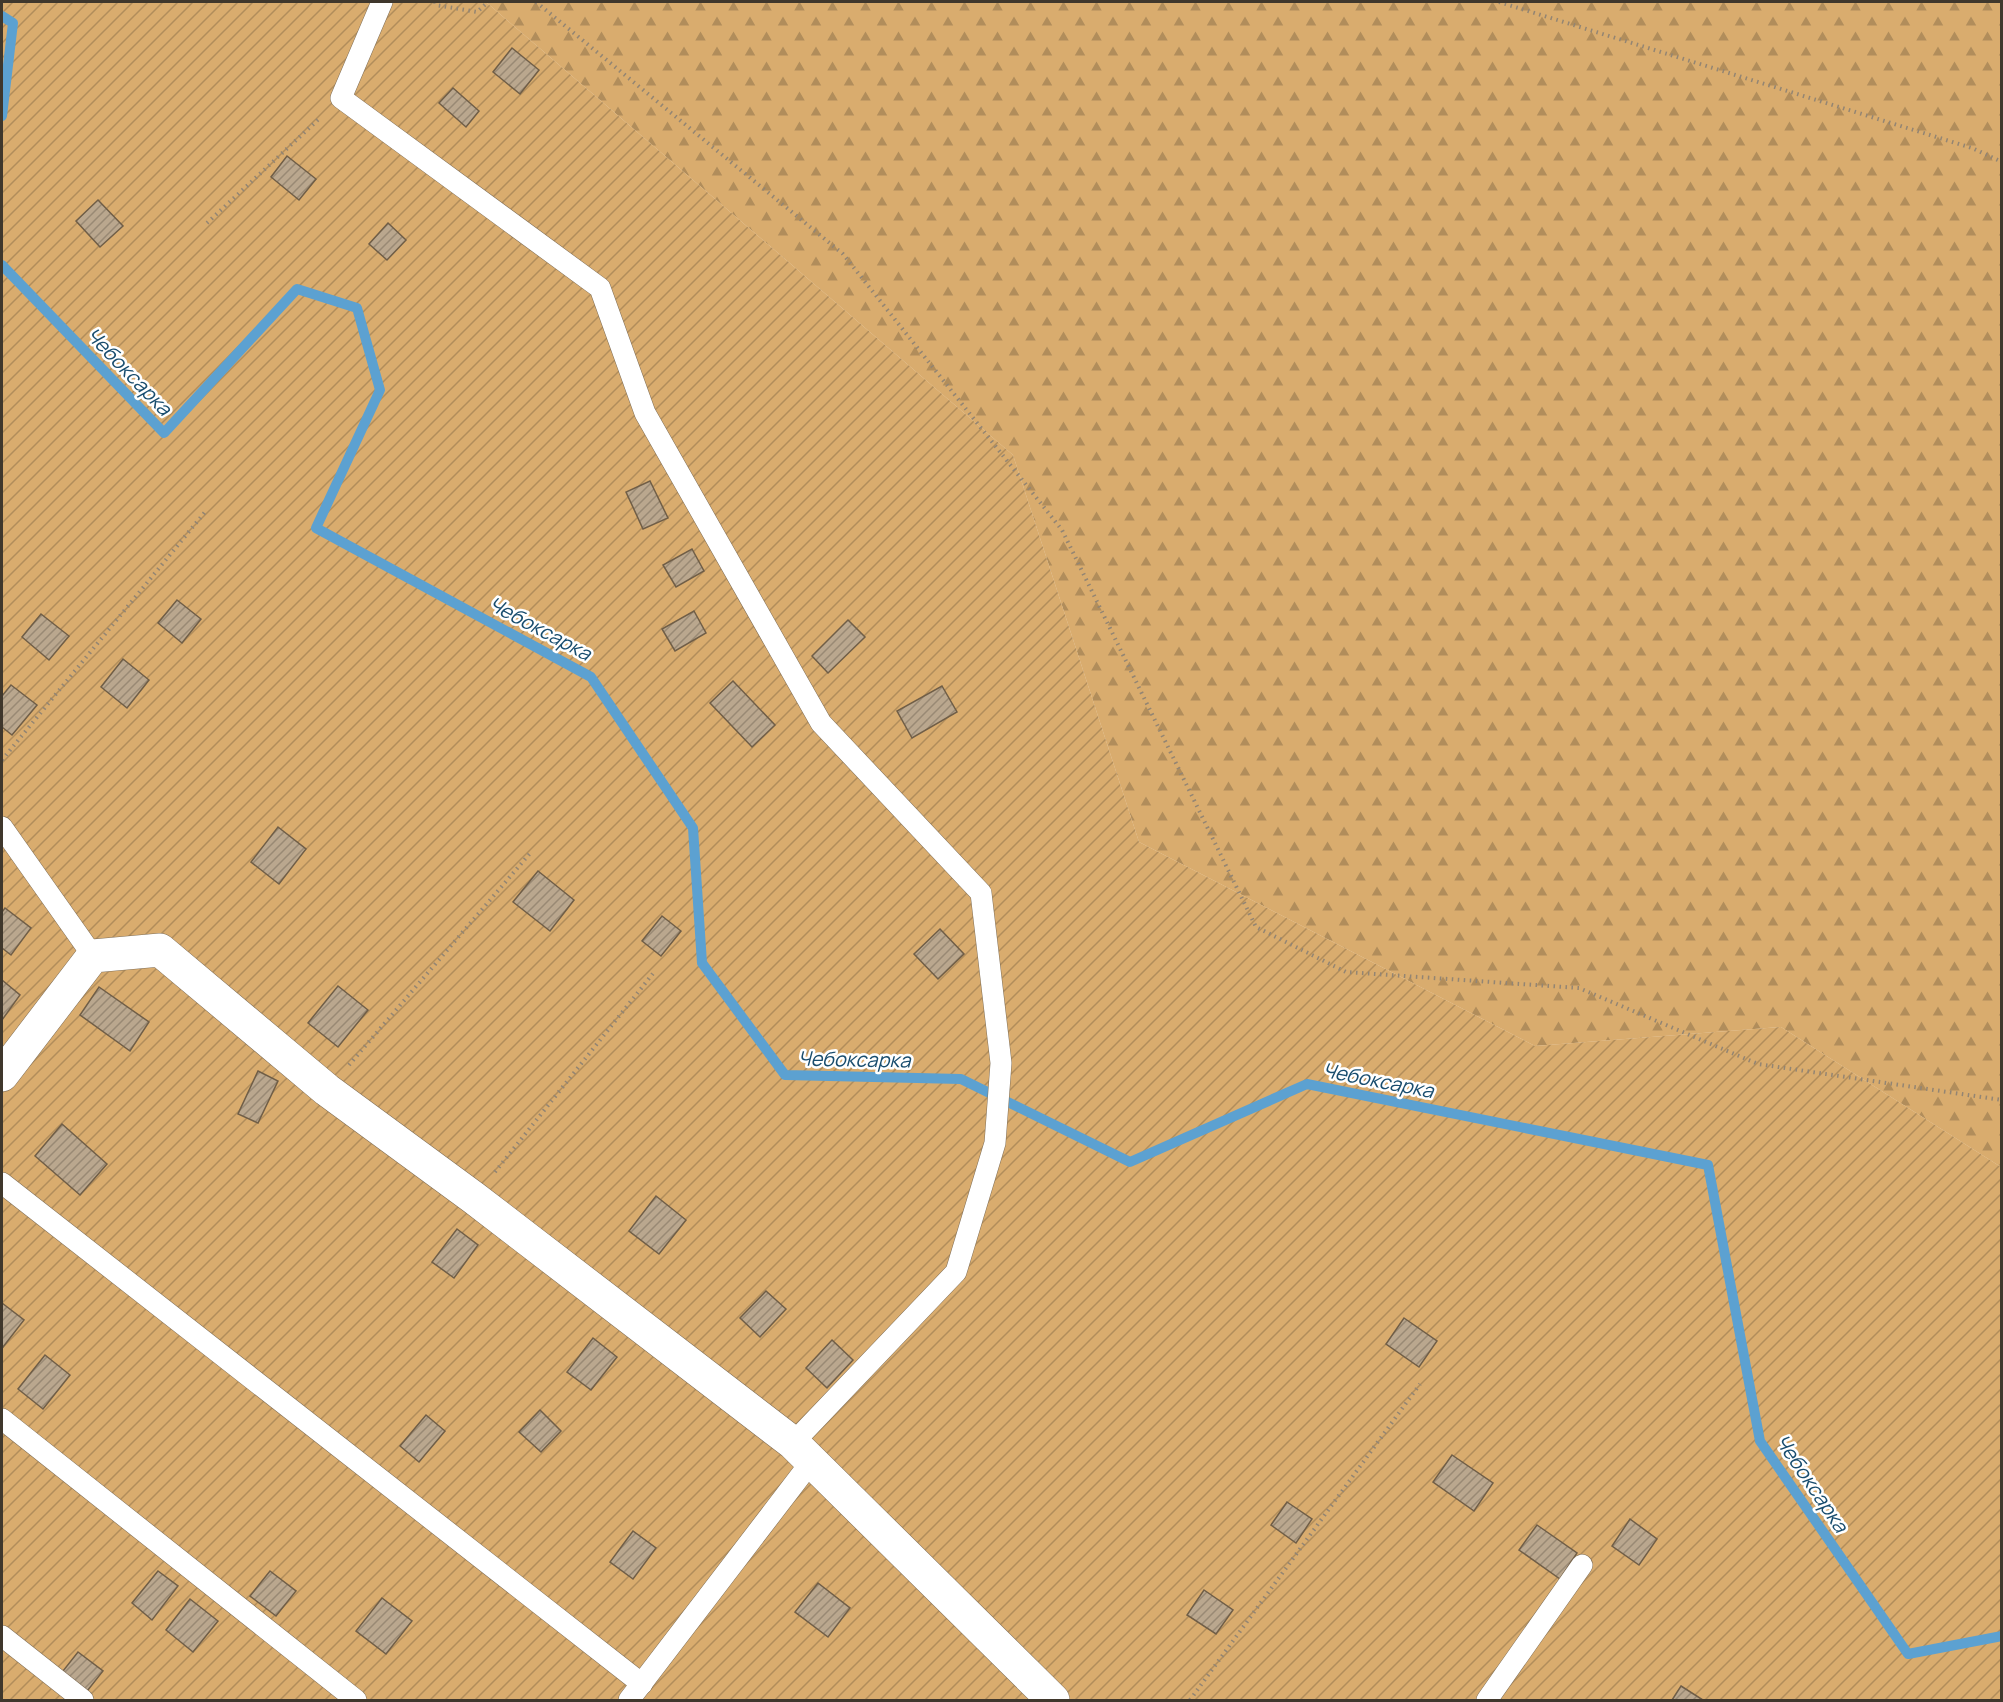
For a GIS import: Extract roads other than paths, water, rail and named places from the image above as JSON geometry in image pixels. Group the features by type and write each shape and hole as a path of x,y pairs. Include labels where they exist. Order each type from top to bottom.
{"street":[{"path":"2,1075 93,956 160,950 327,1090 474,1198 802,1452 1053,1701"}],"lane":[{"path":"2,1183 635,1692 802,1452 956,1272 995,1143 1001,1063 981,893 821,723 645,413 600,288 341,98 382,2"},
{"path":"2,827 93,956"},
{"path":"2,1419 356,1701"},
{"path":"1487,1701 1582,1565"},
{"path":"2,1636 83,1701"}],"waterway":[{"name":"Чебоксарка","path":"2,16 13,23 2,116"},
{"name":"Чебоксарка","path":"2,265 164,433 297,289 357,308 380,390 316,528 591,677 693,828 702,963 785,1075 961,1079 1130,1162 1307,1084 1708,1165 1760,1441 1908,1654 2002,1636"}]}
